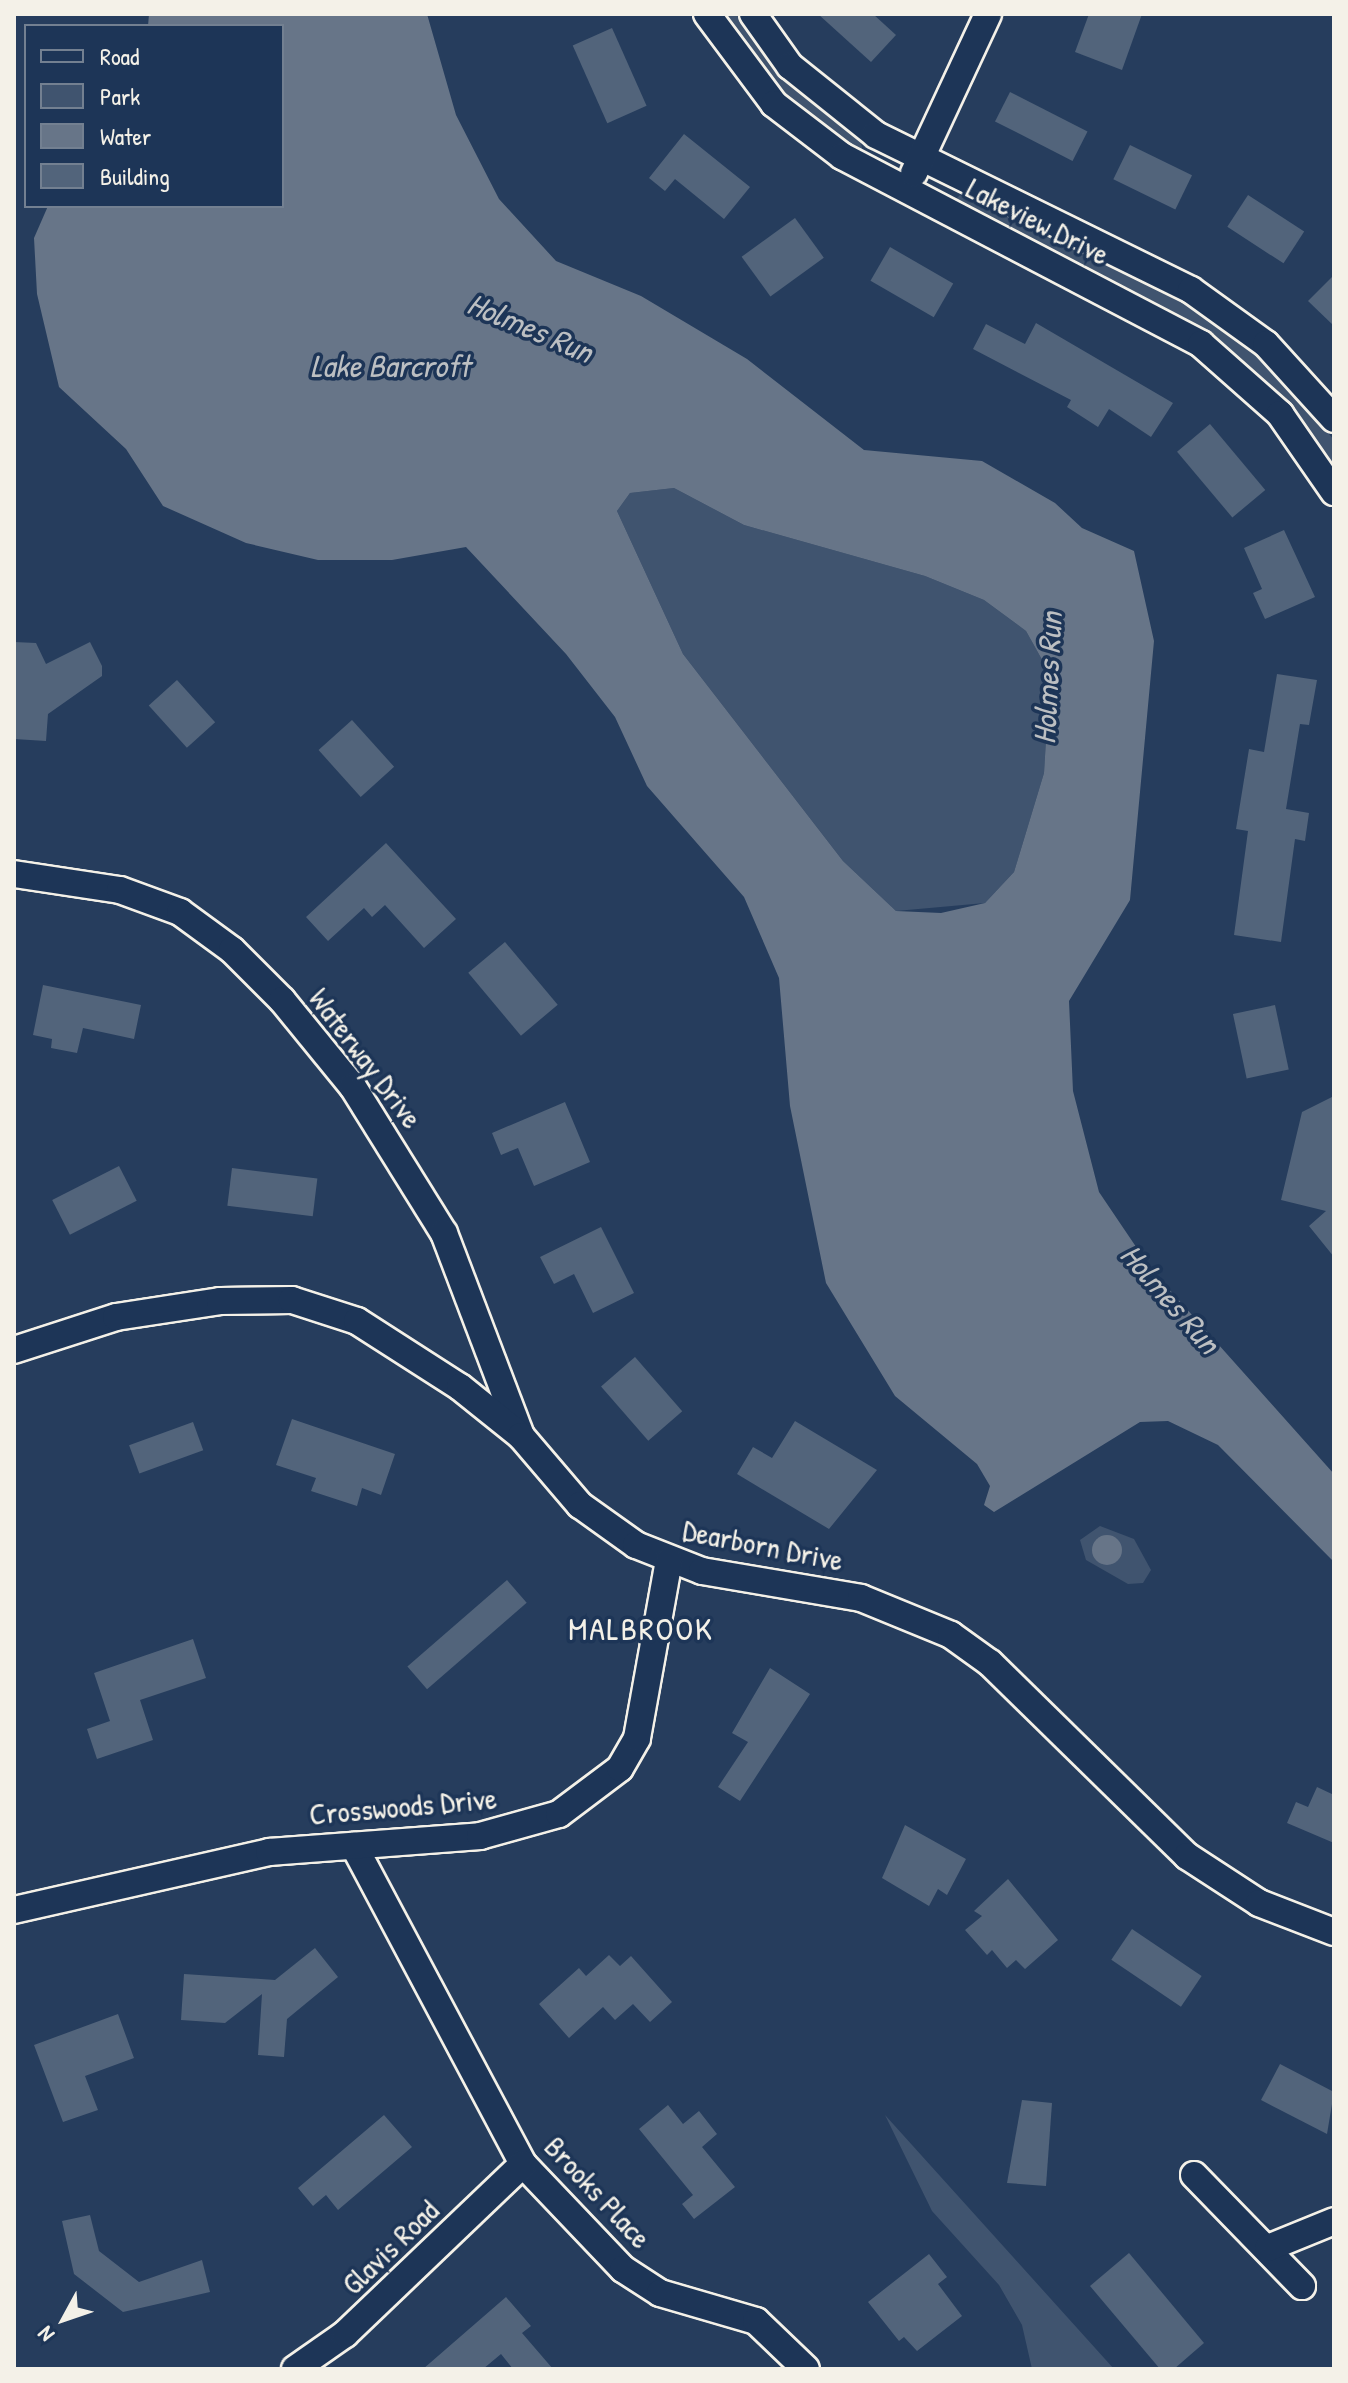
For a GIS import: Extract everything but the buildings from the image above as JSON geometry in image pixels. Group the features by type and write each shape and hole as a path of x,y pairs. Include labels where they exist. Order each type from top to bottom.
{"street":[{"name":"Lakeview Drive","path":"707,14 774,104 856,165 1201,344 1280,414 1334,492"},
{"name":"Lakeview Drive","path":"753,14 827,101 922,158 1224,311 1266,344 1334,419"},
{"path":"906,191 988,14"},
{"name":"Waterway Drive","path":"14,874 120,890 180,912 282,1000 353,1087 437,1220 472,1292 521,1436"},
{"name":"Dearborn Drive","path":"14,1350 177,1305 292,1300 335,1311 403,1348 521,1436 610,1530 669,1561 861,1598 951,1635 990,1663 1187,1856 1259,1903 1334,1932"},
{"name":"Crosswoods Drive","path":"14,1910 189,1867 527,1825 559,1814 620,1768 647,1708 669,1561"},
{"name":"Brooks Place","path":"354,1846 523,2164 623,2269 660,2293 756,2321 806,2369"},
{"name":"Glavis Road","path":"295,2369 345,2334 523,2164"},
{"path":"1194,2175 1302,2286"},
{"path":"1268,2248 1334,2221"}],"green space":[{"path":"720,14 738,14 769,61 861,142 863,155 801,118"},
{"path":"960,195 1179,297 1266,359 1334,440 1334,468 1266,386 1200,329 979,217 954,201"},
{"path":"674,488 744,525 925,576 984,600 1026,631 1050,674 1044,773 1014,872 985,903 896,911 843,861 683,654 617,511 630,493"},
{"path":"1100,1526 1134,1539 1151,1570 1143,1583 1128,1584 1086,1560 1080,1540"},
{"path":"885,2115 1114,2369 1032,2369 1022,2325 999,2285 932,2211"}],"water":[{"name":"Lake Barcroft","path":"149,14 427,14 456,115 499,199 556,261 641,296 747,359 864,450 982,461 1055,503 1082,528 1134,551 1154,641 1130,900 1069,1001 1073,1091 1099,1192 1151,1269 1334,1474 1334,1562 1218,1445 1168,1421 1140,1422 994,1512 984,1505 990,1486 977,1464 895,1396 826,1283 790,1106 779,978 744,897 647,786 615,717 566,654 466,547 392,560 318,560 246,543 163,506 126,449 59,387 37,294 34,238 47,208 284,208 284,24 148,24","holes":["674,488 744,525 925,576 984,600 1026,631 1050,674 1044,773 1014,872 985,903 941,913 896,911 843,861 683,654 617,511 630,493"]},
{"path":"1107,1535 1118,1539 1122,1550 1118,1561 1107,1565 1096,1561 1092,1550 1096,1539"}],"district":[{"name":"MALBROOK","path":"641,1629"}],"water label":[{"name":"Holmes Run","path":"530,328"},
{"name":"Holmes Run","path":"1048,678"},
{"name":"Holmes Run","path":"1170,1299"}]}
